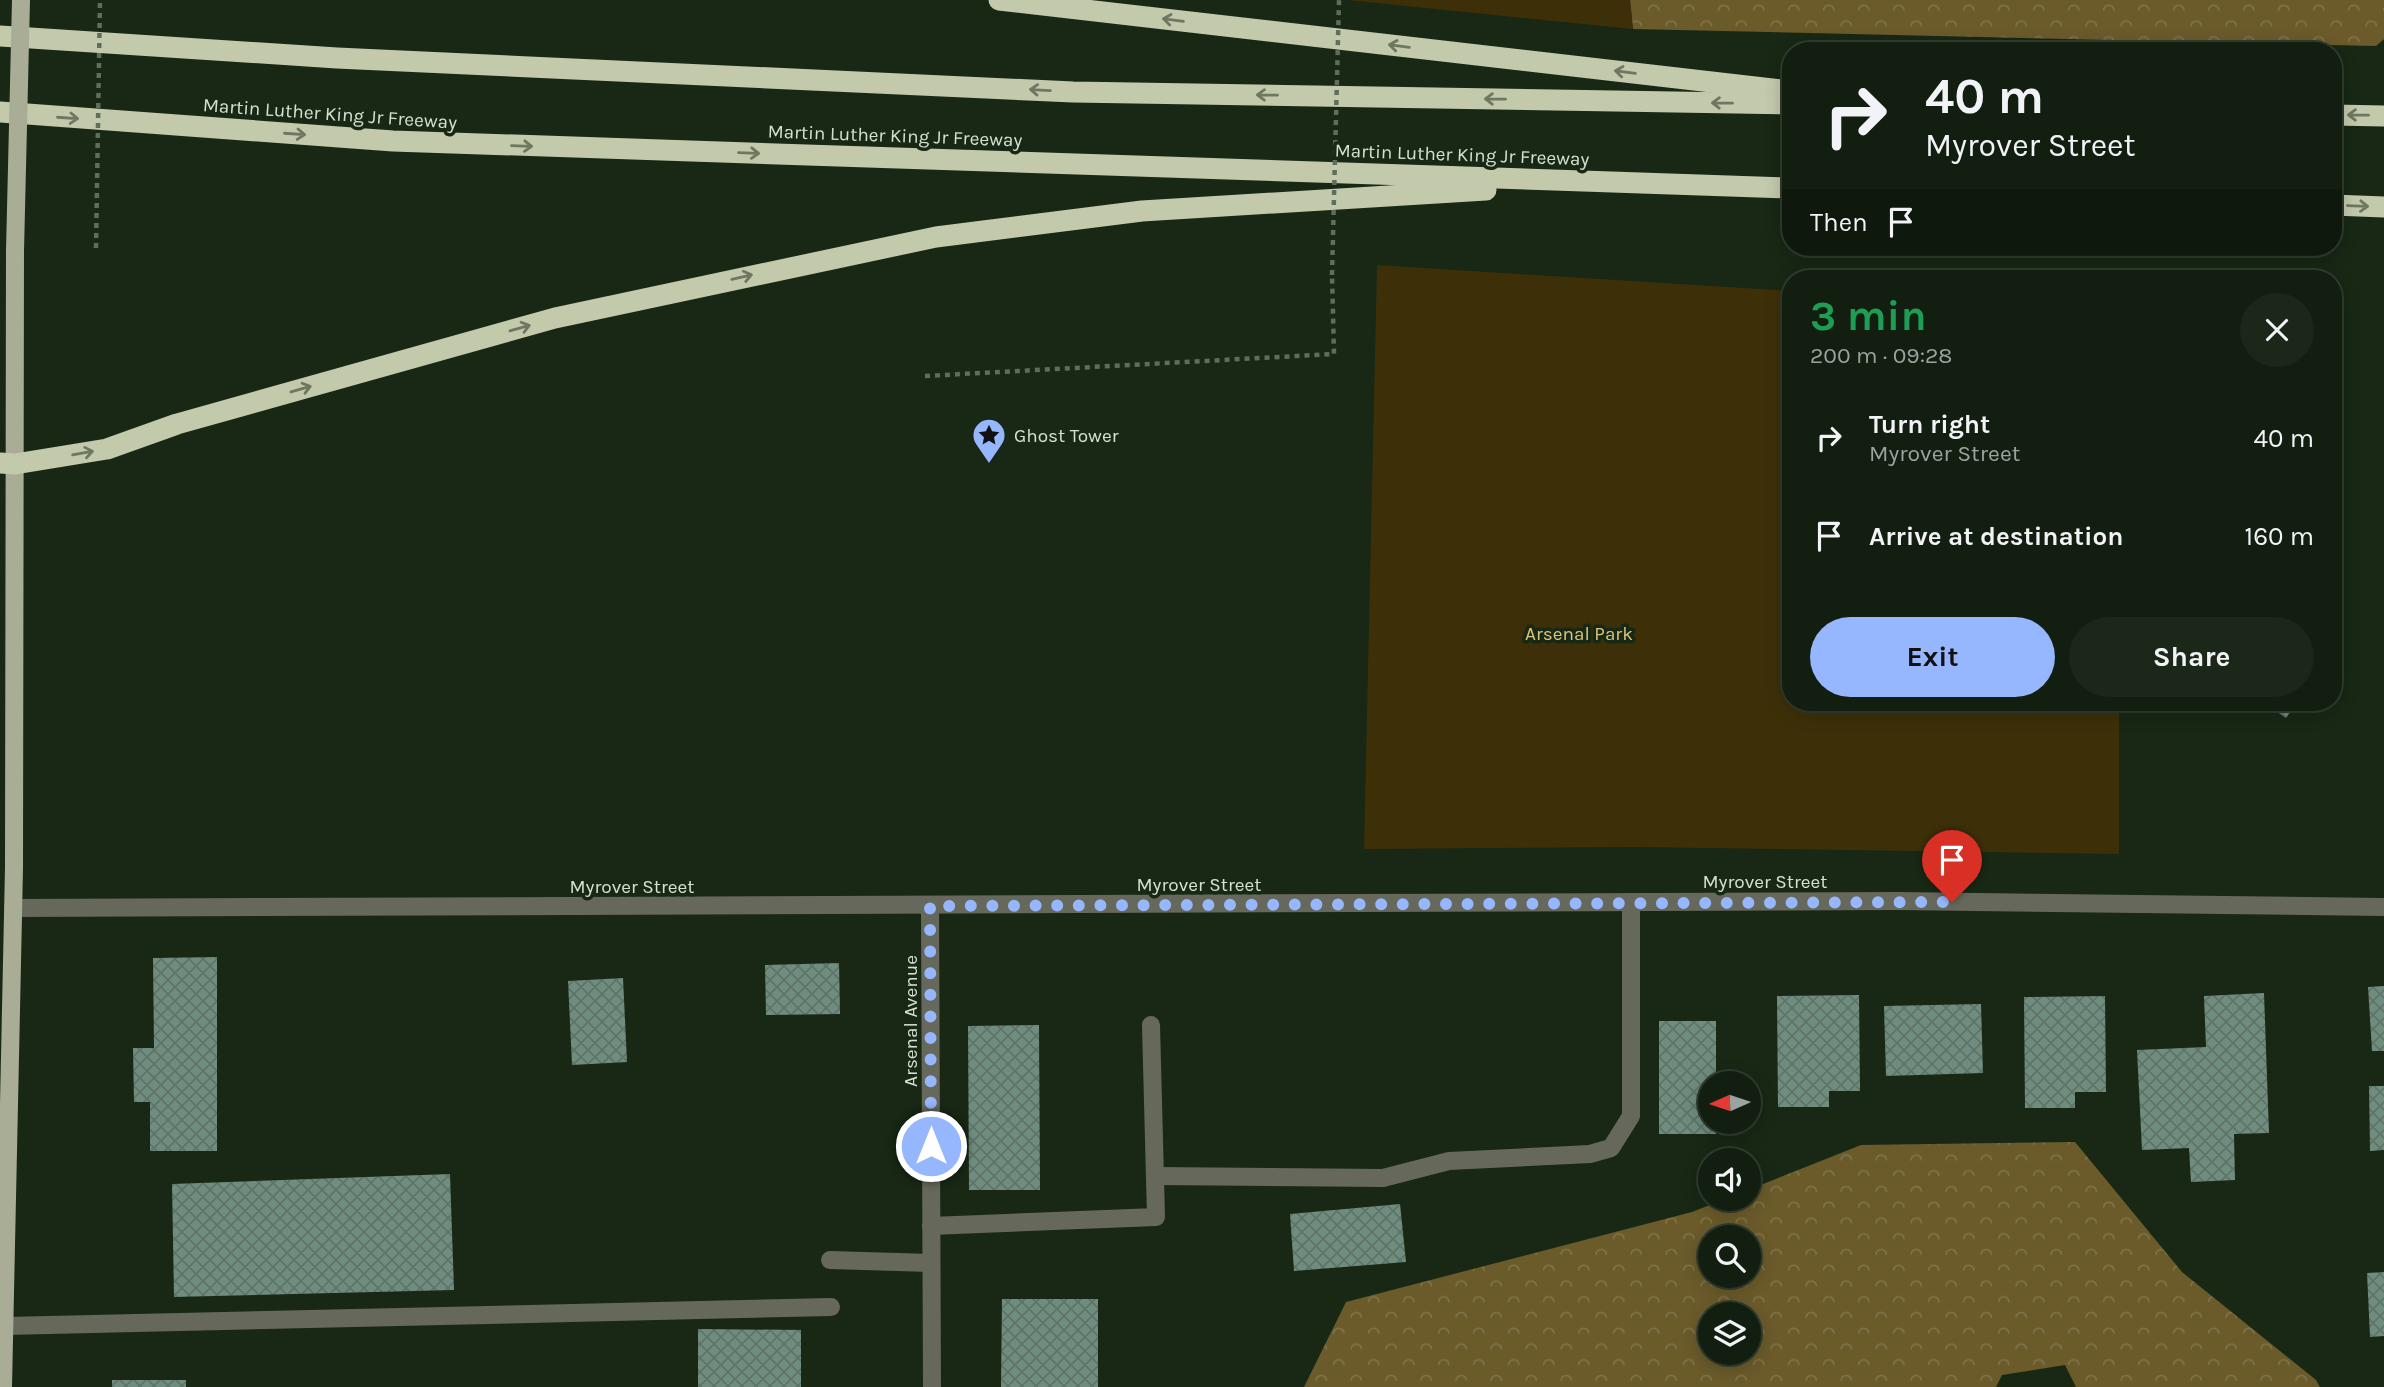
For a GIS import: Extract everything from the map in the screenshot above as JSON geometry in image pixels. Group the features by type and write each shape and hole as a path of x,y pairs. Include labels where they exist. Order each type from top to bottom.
{"highway":[{"path":"999,0 1782,90"},
{"path":"0,36 337,58 1073,92 1782,104"},
{"name":"Martin Luther King Jr Freeway","path":"0,112 393,141 1782,188"},
{"path":"2342,115 2384,116"},
{"path":"8,463 107,449 177,424 555,318 936,237 1142,211 1611,182"},
{"path":"2342,205 2384,207"}],"main road":[{"path":"3,1387 5,1026 13,908 7,868 8,463 21,0"}],"street":[{"name":"Myrover Street","path":"13,908 1898,901 2384,907"},
{"path":"1155,1176 1384,1178 1448,1161 1590,1154 1611,1148 1631,1116 1632,903"},
{"name":"Arsenal Avenue","path":"930,906 932,1387"},
{"path":"931,1226 1156,1217 1151,1025"},
{"path":"830,1260 931,1263"},
{"path":"5,1326 831,1307"}],"path":[{"path":"96,248 100,0"},
{"path":"925,376 1334,354 1332,275 1339,0"}],"green space":[{"path":"1347,0 1630,0 1633,29"},
{"path":"1630,0 2384,0 2384,39 2376,46 2342,45 2342,42 2201,42 1633,29"},
{"name":"Arsenal Park","path":"1377,265 1782,290 1782,711 2119,711 2119,854 1636,847 1364,849"},
{"path":"2075,1142 2182,1272 2316,1380 2320,1387 2076,1387 2065,1365 2002,1375 1996,1387 1304,1387 1346,1302 1698,1210 1761,1211 1761,1185 1861,1145"}],"building":[{"path":"2276,711 2291,711 2286,718"},
{"path":"217,957 217,1151 150,1151 150,1102 134,1102 133,1048 154,1048 153,958"},
{"path":"839,963 840,1014 766,1015 765,965"},
{"path":"623,978 627,1062 572,1065 568,981"},
{"path":"2384,986 2384,1051 2372,1051 2368,987"},
{"path":"2264,993 2269,1133 2234,1134 2235,1180 2191,1182 2189,1148 2142,1150 2137,1050 2206,1047 2204,996"},
{"path":"1859,995 1860,1091 1829,1091 1829,1107 1778,1107 1777,996"},
{"path":"2105,996 2106,1092 2075,1092 2075,1108 2025,1108 2024,997"},
{"path":"1981,1004 1983,1073 1886,1076 1884,1006"},
{"path":"1659,1021 1716,1021 1716,1071 1698,1071 1698,1134 1659,1134"},
{"path":"1039,1025 1040,1190 969,1190 968,1026"},
{"path":"2369,1086 2384,1086 2384,1150 2370,1151"},
{"path":"450,1174 454,1290 174,1297 172,1184"},
{"path":"1400,1204 1406,1262 1294,1271 1290,1214"},
{"path":"2384,1272 2384,1336 2370,1337 2367,1273"},
{"path":"1002,1299 1098,1299 1098,1387 1001,1387"},
{"path":"698,1329 801,1330 801,1387 698,1387"},
{"path":"112,1380 186,1380 186,1387 112,1387"}],"place":[{"name":"Ghost Tower","path":"989,465"}],"route":[{"path":"931,1146 930,906 1952,902"}]}
